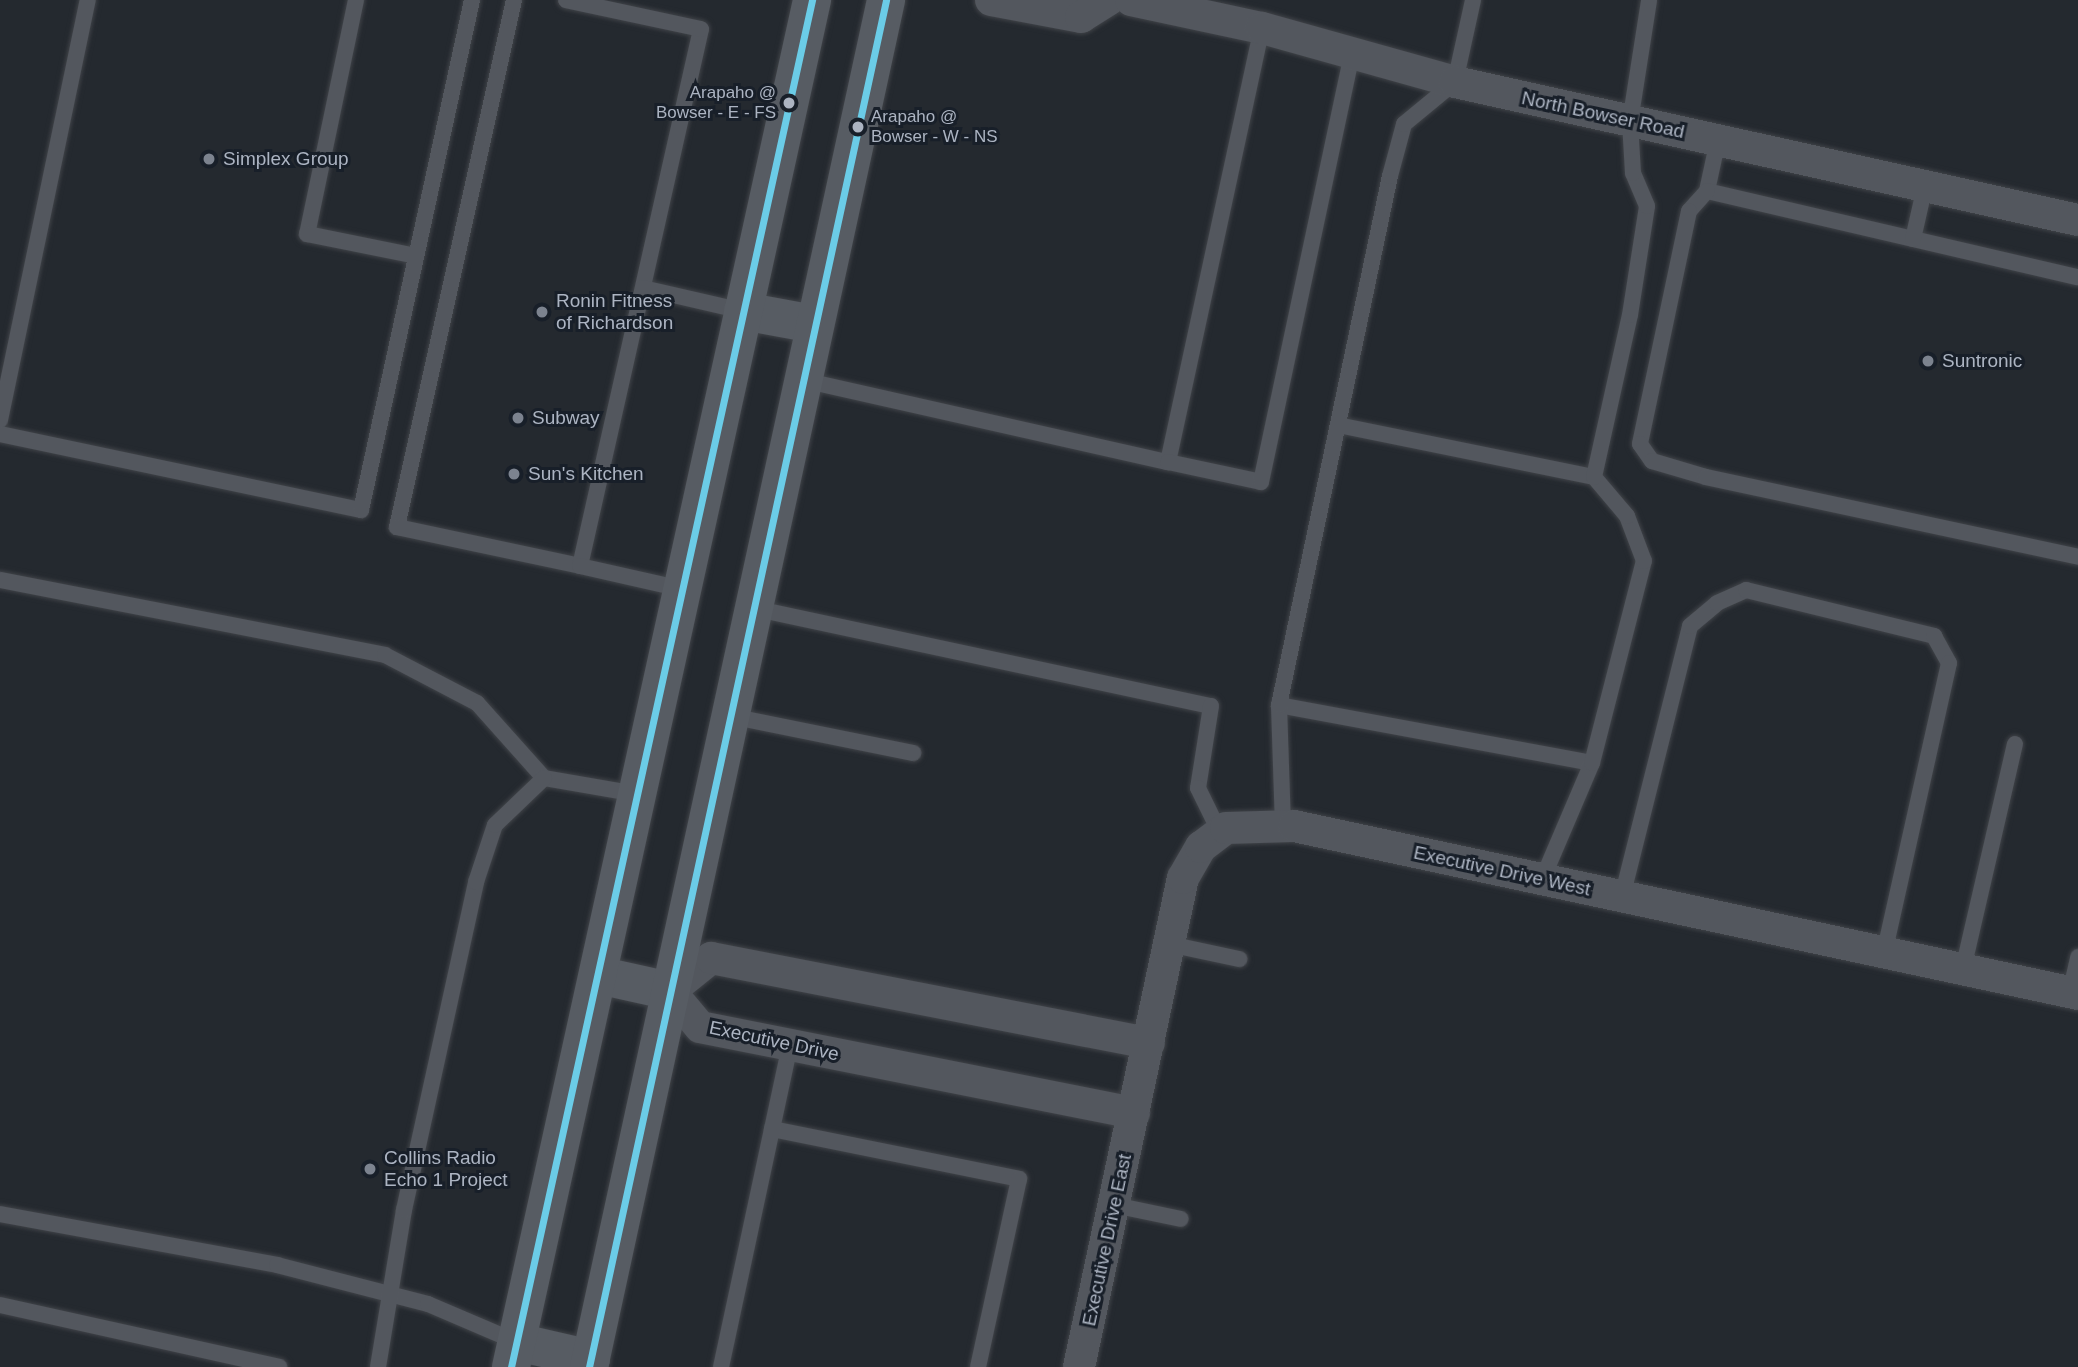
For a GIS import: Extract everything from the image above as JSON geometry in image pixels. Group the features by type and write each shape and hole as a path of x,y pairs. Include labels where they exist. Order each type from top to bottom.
{"main road":[{"path":"812,0 514,1355 590,1363 886,0"},
{"path":"743,311 814,324"},
{"path":"597,975 670,990"}],"street":[{"path":"991,0 1082,17 1108,0"},
{"name":"North Bowser Road","path":"1131,0 1262,28 1455,82 2078,220"},
{"name":"Executive Drive West","path":"1134,1114 1183,878 1201,847 1220,833 1253,824 1283,826 2074,994"},
{"path":"670,990 711,958 1149,1043"},
{"name":"Executive Drive","path":"670,990 700,1027 1134,1114"},
{"name":"Executive Drive East","path":"1079,1367 1134,1114"}],"lane":[{"path":"0,420 88,0"},
{"path":"356,0 307,234 416,256"},
{"path":"0,434 360,510 471,0"},
{"path":"514,0 397,527 682,589"},
{"path":"566,0 701,29 580,566"},
{"path":"1283,826 1279,705 1404,124 1455,82 1473,0"},
{"path":"1594,477 1630,314 1647,205 1633,173 1630,122 1649,0"},
{"path":"1168,462 1262,28"},
{"path":"803,380 1261,482 1352,55"},
{"path":"1718,140 1707,191 1689,211 1642,431 1640,444 1652,461 1706,477 2078,557"},
{"path":"1913,239 1925,186"},
{"path":"1707,191 2078,277"},
{"path":"643,288 743,311"},
{"path":"1338,425 1594,477 1627,516 1644,561 1592,763 1542,880"},
{"path":"0,580 385,655 477,704 544,778 637,794"},
{"path":"1622,897 1690,626 1717,603 1746,590 1934,636 1949,663 1884,953"},
{"path":"753,608 1211,706 1198,788 1220,833"},
{"path":"1279,705 1592,763"},
{"path":"730,716 914,753"},
{"path":"1963,970 2015,744"},
{"path":"378,1367 393,1295 404,1210 476,882 495,825 544,778"},
{"path":"1169,944 1240,960"},
{"path":"2074,994 2078,957"},
{"path":"721,1367 790,1045"},
{"path":"772,1129 1019,1179 978,1367"},
{"path":"1114,1205 1181,1220"},
{"path":"0,1214 227,1254 428,1304 514,1355"},
{"path":"0,1305 279,1367"}],"transit line":[{"path":"511,1367 812,0"},
{"path":"589,1367 886,0"}],"place":[{"name":"Arapaho @ Bowser - E - FS","path":"789,103"},
{"name":"Arapaho @ Bowser - W - NS","path":"858,127"},
{"name":"Simplex Group","path":"209,159"},
{"name":"Ronin Fitness of Richardson","path":"542,312"},
{"name":"Suntronic","path":"1928,361"},
{"name":"Subway","path":"518,418"},
{"name":"Sun's Kitchen","path":"514,474"},
{"name":"Collins Radio Echo 1 Project","path":"370,1169"}]}
